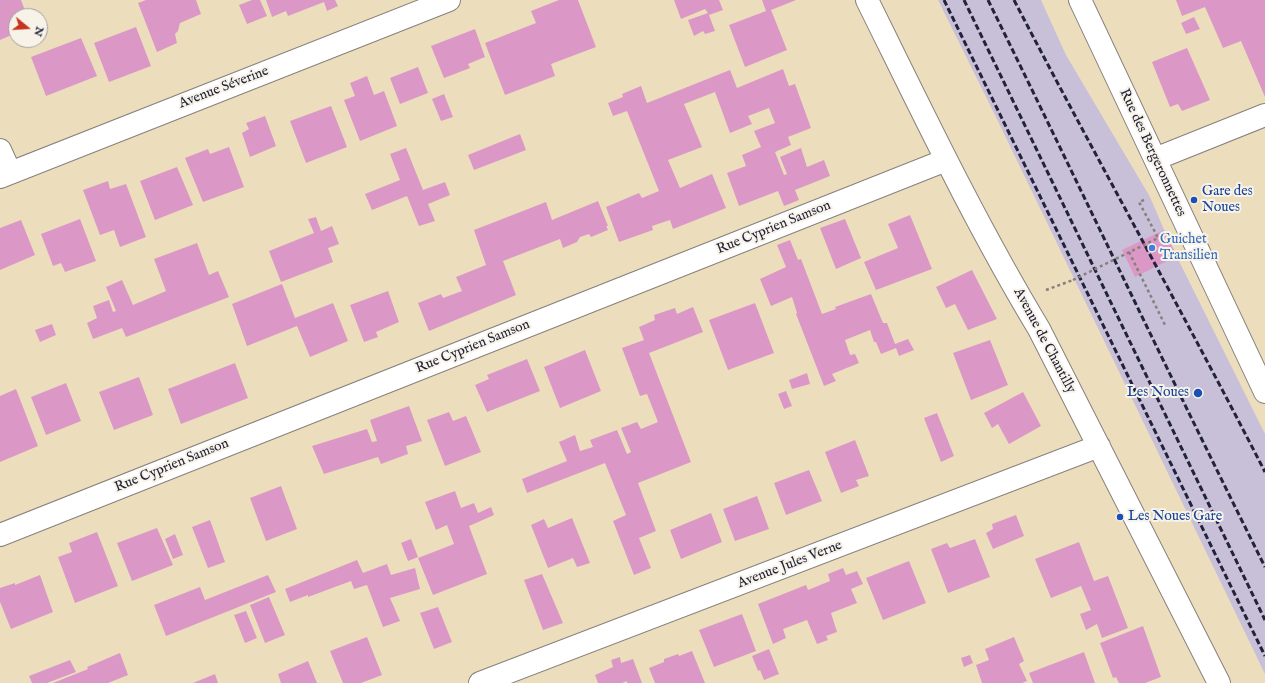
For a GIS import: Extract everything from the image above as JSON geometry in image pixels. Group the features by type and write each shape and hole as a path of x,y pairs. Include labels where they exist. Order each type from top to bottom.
{"street":[{"name":"Avenue Séverine","path":"5,174 449,0"},
{"name":"Avenue de Chantilly","path":"867,0 946,160 1038,329 1219,683"},
{"name":"Rue des Bergeronnettes","path":"1080,0 1265,392"},
{"path":"1155,160 1265,116"},
{"path":"0,150 5,174"},
{"name":"Rue Cyprien Samson","path":"0,534 946,160"},
{"name":"Avenue Jules Verne","path":"480,683 1099,446"}],"path":[{"path":"1048,289 1073,280 1158,238 1139,202"},
{"path":"1129,252 1166,327"}],"shaded area":[{"path":"938,0 1041,0 1066,55 1150,197 1168,239 1265,434 1265,674 995,115"}],"building":[{"path":"0,0 21,0 24,8 8,8 8,36 0,40"},
{"path":"146,0 196,0 201,14 180,23 178,31 175,34 177,43 157,52 138,3"},
{"path":"252,0 260,0 267,16 247,24 239,5"},
{"path":"266,0 335,0 338,6 327,11 324,2 288,16 286,11 272,17"},
{"path":"559,0 578,0 596,47 551,64 555,76 505,95 485,43 536,23 531,11"},
{"path":"674,0 719,0 723,10 709,15 715,31 705,34 703,31 694,36 688,20 708,13 705,9 681,19"},
{"path":"762,0 796,0 771,10 787,50 745,67 729,25 766,11"},
{"path":"1176,0 1265,0 1265,97 1241,41 1223,48 1205,7 1182,16"},
{"path":"1194,17 1200,29 1186,34 1181,23"},
{"path":"136,27 151,66 109,82 94,43"},
{"path":"475,29 485,57 468,64 470,68 444,78 431,46"},
{"path":"81,38 97,76 46,96 31,57"},
{"path":"1187,48 1210,100 1182,111 1178,104 1170,107 1152,62"},
{"path":"418,67 428,93 400,104 390,78"},
{"path":"783,69 789,86 795,84 811,128 788,137 791,145 775,152 784,175 787,174 780,157 801,148 807,167 824,160 830,176 795,190 799,200 784,206 778,191 739,206 727,173 746,166 742,155 761,147 754,131 775,123 769,108 748,116 752,124 730,133 715,92 684,104 702,147 668,160 680,188 712,174 726,208 673,229 670,220 652,226 653,230 619,242 606,207 639,193 642,198 659,191 627,111 613,116 608,103 623,97 622,94 641,86 647,103 730,70 737,88"},
{"path":"367,76 374,95 384,91 397,126 360,141 344,100 355,96 350,83"},
{"path":"444,94 453,117 441,121 432,99"},
{"path":"331,106 347,147 306,163 290,121"},
{"path":"265,116 276,146 250,157 242,133 249,129 246,123"},
{"path":"520,134 526,150 474,170 468,155"},
{"path":"229,147 244,187 203,202 185,158 208,149 210,154"},
{"path":"406,148 423,190 445,182 450,195 428,204 435,221 419,226 407,196 372,210 365,194 400,180 390,154"},
{"path":"177,167 193,205 155,220 140,181"},
{"path":"108,181 110,189 126,184 146,237 120,247 114,230 100,235 83,190"},
{"path":"598,201 608,226 606,226 608,230 591,237 589,234 580,237 577,242 563,248 560,239 503,261 516,295 429,331 418,303 441,294 443,298 462,291 456,277 486,265 474,230 546,202 552,220"},
{"path":"910,215 932,269 876,290 864,262 898,248 888,224"},
{"path":"316,217 321,231 332,226 339,244 328,248 333,262 281,282 269,251 314,233 308,219"},
{"path":"80,219 96,261 65,272 61,263 53,266 41,234"},
{"path":"845,219 861,258 836,269 820,228"},
{"path":"21,220 35,255 0,270 0,228"},
{"path":"1164,230 1177,256 1135,277 1122,250"},
{"path":"790,240 798,260 801,259 822,314 836,309 835,307 871,294 883,323 887,323 895,344 908,339 914,350 899,356 896,348 881,354 876,342 874,342 870,330 845,340 850,355 855,354 859,363 832,374 836,381 824,386 796,314 797,313 792,297 771,306 760,279 786,267 777,245"},
{"path":"197,243 209,275 218,271 229,297 126,337 122,328 93,339 87,323 97,318 93,306 109,300 113,312 116,311 106,287 122,280 133,305 166,291 154,259"},
{"path":"972,270 997,319 968,330 955,304 946,308 936,287"},
{"path":"282,284 295,318 333,303 348,341 310,357 297,326 247,346 232,304"},
{"path":"388,291 399,322 376,332 378,337 364,342 350,305"},
{"path":"755,303 774,353 728,370 709,320"},
{"path":"693,307 703,332 649,353 691,462 638,483 656,531 639,538 651,568 634,575 613,521 626,515 605,463 527,493 522,479 567,461 559,442 575,435 580,451 593,447 590,440 617,430 627,454 631,452 621,428 637,422 641,429 658,422 647,394 640,396 622,348 644,340 639,327 655,320 654,315 675,308 677,314"},
{"path":"52,324 56,335 40,342 35,330"},
{"path":"990,340 1008,385 971,400 953,353"},
{"path":"585,350 601,391 560,408 544,367"},
{"path":"527,359 540,391 487,412 475,385 489,379 487,375"},
{"path":"235,363 248,398 181,424 168,389"},
{"path":"807,373 810,384 792,389 789,380"},
{"path":"139,377 153,415 114,430 99,392"},
{"path":"66,383 81,421 46,435 31,397"},
{"path":"16,389 38,446 0,462 0,396"},
{"path":"786,391 792,406 784,409 778,394"},
{"path":"1023,392 1041,426 1009,444 998,424 992,428 984,413"},
{"path":"409,406 422,441 406,446 408,454 381,464 378,457 324,474 312,446 367,429 372,442 377,441 370,420"},
{"path":"449,412 453,421 466,416 481,452 445,466 427,420"},
{"path":"937,413 954,456 941,462 924,418"},
{"path":"855,440 869,476 856,480 859,486 841,493 825,452"},
{"path":"809,470 822,501 786,515 774,483"},
{"path":"281,486 297,529 266,541 250,498"},
{"path":"455,491 461,508 474,503 478,513 491,507 494,515 469,526 487,574 433,595 418,558 454,544 447,525 436,530 425,502"},
{"path":"757,496 769,529 735,541 723,509"},
{"path":"711,513 722,542 681,559 670,530"},
{"path":"1016,515 1024,536 993,549 986,533 993,529 992,524"},
{"path":"572,518 590,563 577,567 573,558 548,568 531,525 544,519 548,528"},
{"path":"210,520 225,562 208,568 192,527"},
{"path":"157,528 173,565 132,581 117,543"},
{"path":"97,532 118,586 75,603 58,557 72,552 69,543"},
{"path":"175,534 183,555 173,559 165,539"},
{"path":"411,539 418,557 408,561 401,543"},
{"path":"975,539 990,577 948,593 931,549 947,543 950,548"},
{"path":"1079,542 1094,581 1108,576 1128,628 1102,638 1097,624 1086,630 1080,614 1091,610 1081,586 1051,598 1035,559"},
{"path":"357,560 363,573 387,564 391,575 415,568 420,589 390,598 400,621 383,627 367,585 354,589 351,581 290,602 285,589"},
{"path":"909,561 926,603 883,620 866,578"},
{"path":"843,568 846,575 857,571 863,584 851,589 857,603 831,613 837,632 826,636 828,640 817,644 807,620 783,629 786,638 773,644 758,604 806,585 808,590 830,581 828,574"},
{"path":"542,574 563,623 543,630 524,580"},
{"path":"40,575 53,612 11,629 0,602 0,588 15,583 15,585"},
{"path":"268,575 276,592 166,636 154,605 200,587 205,600"},
{"path":"269,597 285,635 265,643 250,605"},
{"path":"438,607 452,642 434,649 420,613"},
{"path":"246,611 257,638 245,643 234,615"},
{"path":"742,614 756,651 714,667 699,630"},
{"path":"1143,626 1161,677 1145,683 1119,683 1116,677 1113,678 1100,643"},
{"path":"367,637 382,675 361,683 343,683 330,651"},
{"path":"1014,637 1024,661 1019,664 1027,681 1022,683 982,683 976,665 989,660 985,649"},
{"path":"769,649 779,674 764,680 760,670 758,671 752,656"},
{"path":"692,651 705,683 655,683 649,668 664,662 664,659 678,654 679,656"},
{"path":"1084,652 1095,683 1033,683 1029,673"},
{"path":"120,653 128,675 108,683 53,683 88,669 87,667"},
{"path":"970,655 973,663 964,667 961,658"},
{"path":"620,657 621,663 633,659 642,683 627,683 627,681 622,683 598,683 595,675 613,667 611,660"},
{"path":"70,660 76,672 47,683 32,683 29,676"},
{"path":"308,661 317,683 281,683 278,674"},
{"path":"215,674 218,683 193,683"}],"railway":[{"path":"944,0 1265,656"},
{"path":"964,0 1265,620"},
{"path":"988,0 1265,567"},
{"path":"1014,0 1265,472"}],"place":[{"name":"Gare des Noues","path":"1194,200"},
{"name":"Guichet Transilien","path":"1152,248"},
{"name":"Les Noues","path":"1198,393"},
{"name":"Les Noues Gare","path":"1120,517"}]}
